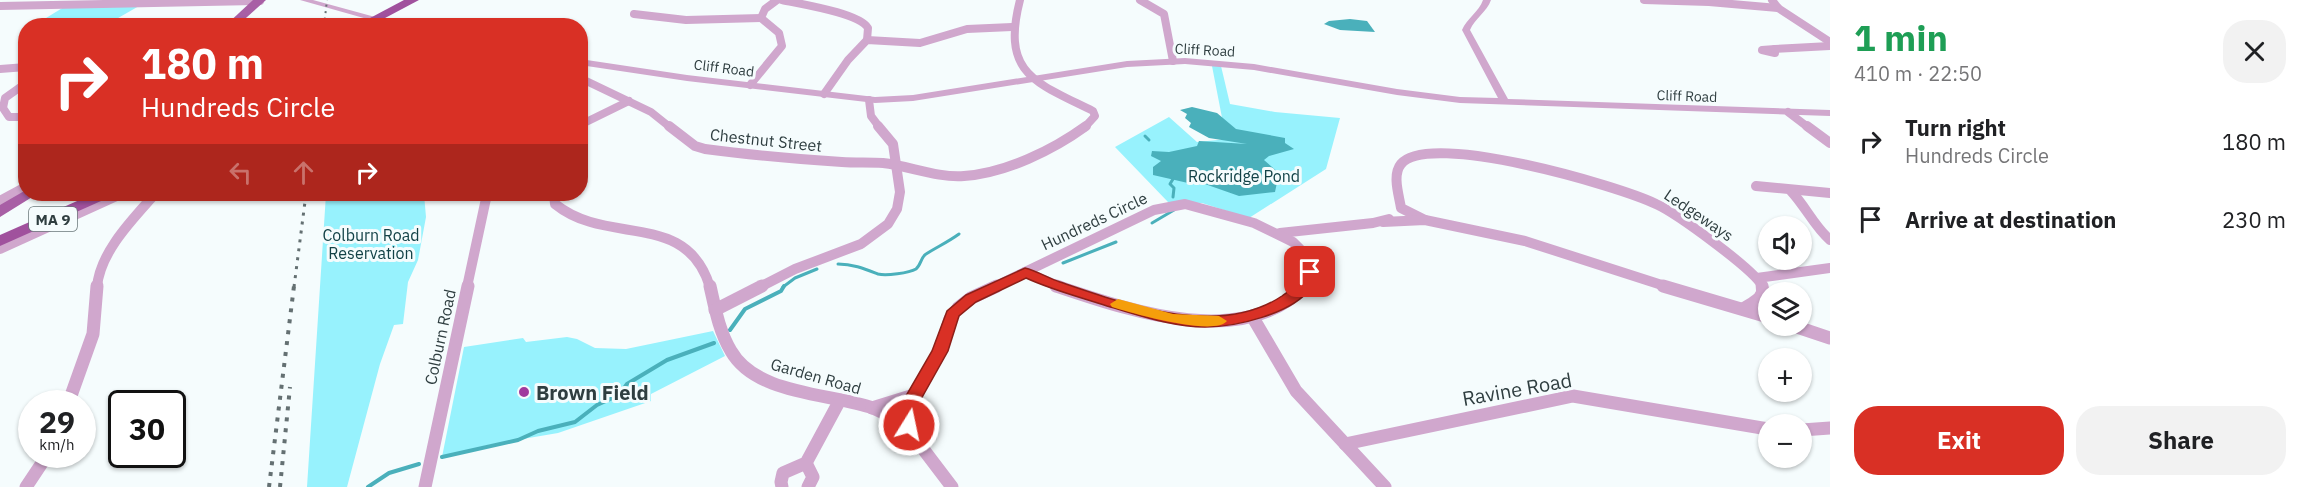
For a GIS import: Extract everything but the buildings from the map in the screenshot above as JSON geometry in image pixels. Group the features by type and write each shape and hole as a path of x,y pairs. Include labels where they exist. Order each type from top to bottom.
{"highway":[{"path":"393,12 413,0"},
{"path":"380,18 423,0"},
{"name":"MA 9","path":"0,234 76,201"},
{"name":"MA 9","path":"0,241 89,201"}],"main road":[{"path":"240,18 260,0"},
{"path":"3,205 18,199"}],"street":[{"path":"0,6 260,0"},
{"path":"761,18 765,9 777,0"},
{"path":"782,0 820,8 867,25 867,40 848,60 824,94"},
{"path":"820,8 832,0"},
{"path":"1020,0 1012,27 1012,46 1016,56 1033,79"},
{"path":"1140,0 1164,14 1173,61"},
{"path":"1487,0 1485,8 1469,22 1466,30 1506,103"},
{"path":"1644,0 1709,2 1779,8"},
{"path":"1772,0 1779,8 1830,44"},
{"path":"308,1 375,18"},
{"path":"634,14 686,20 761,18 780,32 783,39 782,46 750,85"},
{"path":"867,40 920,43 967,29 1012,27"},
{"path":"1775,49 1830,44"},
{"name":"Cliff Road","path":"588,63 870,100 903,99 1121,65 1173,61 1248,66 1418,96 1506,103 1830,113"},
{"path":"0,69 18,68"},
{"name":"Chestnut Street","path":"588,82 659,117 701,148 895,165 943,176 984,173 1013,164 1048,148 1092,122 1095,116 1093,111 1052,93 1033,79"},
{"path":"18,88 5,98 3,108 9,117 18,117"},
{"path":"715,310 791,271 856,246 879,232 891,219 899,204 900,187 895,165 895,149 872,117 869,109 870,100"},
{"path":"588,121 629,101"},
{"path":"6,114 18,112"},
{"path":"1788,112 1830,143"},
{"name":"Ledgeways","path":"1400,207 1396,173 1400,164 1409,158 1428,153 1451,153 1501,162 1584,179 1652,202 1687,223 1757,278"},
{"path":"1756,186 1830,193"},
{"path":"1791,191 1807,209 1818,230 1830,240"},
{"path":"3,205 18,193"},
{"path":"0,249 106,201"},
{"path":"73,390 93,334 98,272 133,219 149,201"},
{"name":"Colburn Road","path":"425,487 486,201"},
{"name":"Garden Road","path":"555,201 555,204 573,217 654,234 690,250 700,258 705,267 725,343 738,362 749,372 774,383 872,408 893,418 910,433 952,487"},
{"name":"Hundreds Circle","path":"1171,205 1202,207 1280,233 1292,241 1304,255 1310,267 1309,277 1304,287 1289,298 1252,316 1213,322 1173,319 1052,285 1025,272 1154,210 1171,205"},
{"path":"1383,222 1394,216 1400,207 1407,213 1425,220 1542,246 1681,292 1758,314"},
{"path":"1280,233 1425,220"},
{"path":"1743,309 1763,294 1763,286 1757,278 1830,268"},
{"path":"910,433 908,416 914,395 938,355 948,323 958,308 976,295 1025,272"},
{"path":"1252,316 1296,391 1385,487"},
{"path":"1812,332 1830,338"},
{"path":"872,408 914,395"},
{"name":"Ravine Road","path":"1345,444 1573,396 1758,427"},
{"path":"782,487 780,479 784,471 806,463 840,400"},
{"path":"1812,429 1830,428"},
{"path":"806,463 813,477 808,487"},
{"path":"26,487 39,468"}],"green space":[{"path":"139,6 118,18 46,18 64,7"},
{"name":"Rockridge Pond","path":"1212,66 1221,66 1230,104 1275,112 1340,118 1326,169 1249,218 1202,203 1168,202 1115,147 1169,117 1197,142 1250,137 1224,128"},
{"name":"Colburn Road Reservation","path":"326,201 425,201 426,217 418,260 408,282 403,324 394,325 380,364 347,487 307,487"},
{"path":"713,331 725,356 651,394 651,401 558,433 488,445 442,457 464,347 523,338 526,342 567,337 595,348 626,349"}],"shaded area":[{"path":"1350,19 1367,21 1375,32 1340,30 1324,24 1329,21"},
{"name":"Rockridge Pond","path":"1192,107 1217,113 1236,129 1285,138 1285,143 1294,149 1269,156 1264,160 1279,173 1275,192 1239,196 1202,183 1188,183 1153,175 1153,167 1161,161 1151,156 1152,151 1169,152 1197,146 1199,141 1247,144 1209,138 1189,127 1191,123 1185,118 1187,114 1180,110"}],"waterway":[{"path":"1145,136 1149,140"},
{"path":"1173,179 1170,184 1174,188 1173,197"},
{"path":"1152,223 1174,210"},
{"path":"838,264 854,266 882,275 908,272 916,269 926,254 959,234"},
{"path":"1063,263 1116,242"},
{"path":"784,286 795,278 817,269"},
{"path":"730,330 745,309 781,291 784,286"},
{"path":"442,457 518,440 538,431 575,422 597,405 619,395 627,384 667,360 714,343"},
{"path":"368,487 389,473 419,464"}],"railway":[{"path":"325,18 327,0"},
{"path":"294,287 305,201"},
{"path":"269,487 294,286"},
{"path":"280,487 290,387"}],"slow traffic":[{"path":"1118,304 1173,319 1219,321"}],"place":[{"name":"Brown Field","path":"524,392"}],"route":[{"path":"909,425 911,401 940,351 953,314 971,298 1025,272 1052,285 1147,313 1179,320 1206,322 1246,318 1262,313 1304,287 1310,272"}]}
